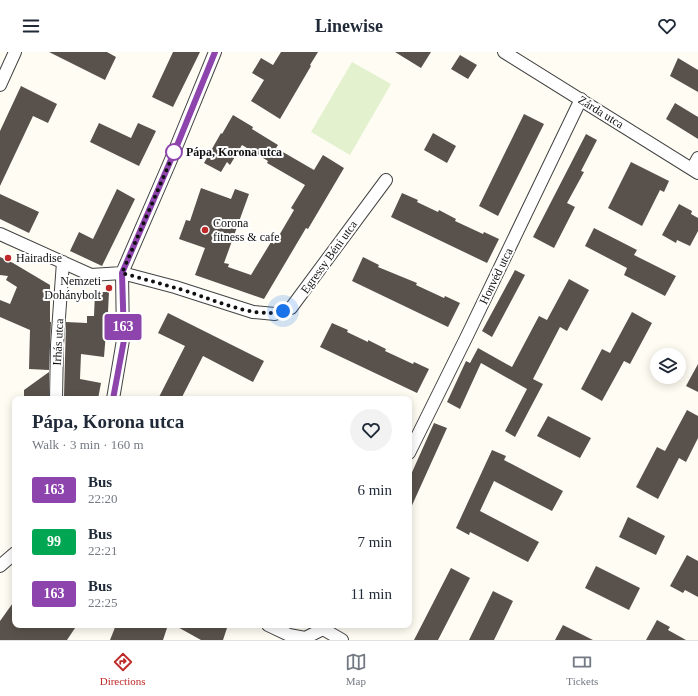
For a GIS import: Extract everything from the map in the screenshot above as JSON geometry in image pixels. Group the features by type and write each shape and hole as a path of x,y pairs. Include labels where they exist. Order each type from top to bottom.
{"street":[{"path":"0,85 3,72 15,52"},
{"path":"114,396 124,340 122,273 176,148 215,52"},
{"name":"Zárda utca","path":"504,52 696,167"},
{"name":"Honvéd utca","path":"412,447 581,99"},
{"name":"Egressy Béni utca","path":"122,273 175,287 253,312 275,314 291,308 386,180"},
{"path":"0,234 91,276 122,273"},
{"name":"Irhás utca","path":"56,396 57,345 63,262"},
{"path":"1,564 12,555"},
{"path":"274,628 289,635 305,638 322,628"},
{"path":"325,628 342,640"}],"green space":[{"path":"352,62 391,84 350,155 311,132"}],"building":[{"path":"49,52 107,52 116,57 105,80"},
{"path":"173,52 200,52 173,107 152,97"},
{"path":"281,52 318,52 280,119 251,101 264,80 252,73 261,58 273,65"},
{"path":"395,52 431,52 421,68"},
{"path":"460,55 477,65 468,79 451,69"},
{"path":"678,58 698,70 698,92 670,76"},
{"path":"21,86 57,104 48,123 33,116 0,186 0,131"},
{"path":"675,103 698,117 698,139 666,119"},
{"path":"524,114 544,124 498,216 479,206"},
{"path":"233,115 278,145 276,148 314,170 323,155 344,168 264,299 195,275 205,248 179,239 186,220 190,221 201,188 231,199 235,189 249,194 224,263 229,264 228,267 251,275 271,242 274,244 294,210 291,208 305,185 267,163 268,161 242,145 230,165 227,162 221,172 204,163"},
{"path":"99,123 131,138 138,123 156,131 139,166 90,142"},
{"path":"433,133 456,146 447,163 424,150"},
{"path":"586,134 597,140 581,171 584,172 567,203 575,207 554,248 533,237"},
{"path":"631,162 669,181 664,192 660,190 642,226 608,208"},
{"path":"117,189 135,199 102,266 70,251 79,232 93,239"},
{"path":"402,193 418,200 417,202 438,212 439,210 456,219 455,221 483,234 484,232 499,239 487,263 391,217"},
{"path":"0,194 39,212 29,233 0,219"},
{"path":"679,204 692,211 691,214 698,218 698,231 690,246 677,240 676,243 662,235"},
{"path":"594,228 637,250 634,255 676,276 665,296 624,275 627,268 585,246"},
{"path":"0,257 50,285 51,322 49,370 29,369 30,330 0,317 0,300 10,304 17,287 6,280 8,276 0,275"},
{"path":"363,257 379,265 378,267 417,283 416,285 444,298 445,296 460,303 448,327 352,281"},
{"path":"515,270 525,275 492,337 482,331"},
{"path":"569,279 589,290 567,331 560,327 533,379 543,384 515,437 505,431 527,389 481,363 460,409 447,402 466,361 470,363 478,348 512,367 539,316 547,320"},
{"path":"95,292 109,292 104,357 81,354 80,379 101,383 99,396 64,396 66,322 87,323 87,316 94,316"},
{"path":"632,312 652,323 630,364 624,361 602,401 581,389 602,349 610,353"},
{"path":"168,313 264,361 253,382 203,356 183,396 160,396 185,346 158,333"},
{"path":"332,323 348,330 347,332 386,349 385,351 413,364 414,362 429,369 417,393 320,347"},
{"path":"698,364 698,392 686,386"},
{"path":"49,372 49,396 24,396 24,390"},
{"path":"687,410 698,416 698,438 686,462 679,458 658,499 636,487 657,447 665,451"},
{"path":"548,416 591,438 580,458 537,436"},
{"path":"434,423 447,428 412,505 412,472"},
{"path":"492,450 506,456 504,460 563,491 552,511 494,481 480,511 539,542 528,562 470,532 469,535 456,528"},
{"path":"628,517 665,536 656,555 619,537"},
{"path":"687,555 698,561 698,597 685,590 683,593 670,586"},
{"path":"596,566 640,588 629,610 585,588"},
{"path":"451,568 470,578 438,640 414,640"},
{"path":"493,591 513,601 494,640 469,640"},
{"path":"12,604 12,628 75,628 67,640 0,640 0,621"},
{"path":"657,620 670,627 668,630 686,640 646,640"},
{"path":"563,625 593,640 555,640"},
{"path":"115,628 167,628 163,640 110,640"},
{"path":"179,628 227,628 223,640 201,640"}],"bus line":[{"name":"163","path":"114,396 124,340 122,273 176,148 215,52"}],"place":[{"name":"Pápa, Korona utca","path":"174,152"},
{"name":"Corona fitness & cafe","path":"205,230"},
{"name":"Hairadise","path":"8,258"},
{"name":"Nemzeti Dohánybolt","path":"109,288"}],"route":[{"path":"174,152 176,148 122,273 175,287 253,312 275,314 283,311"}]}
